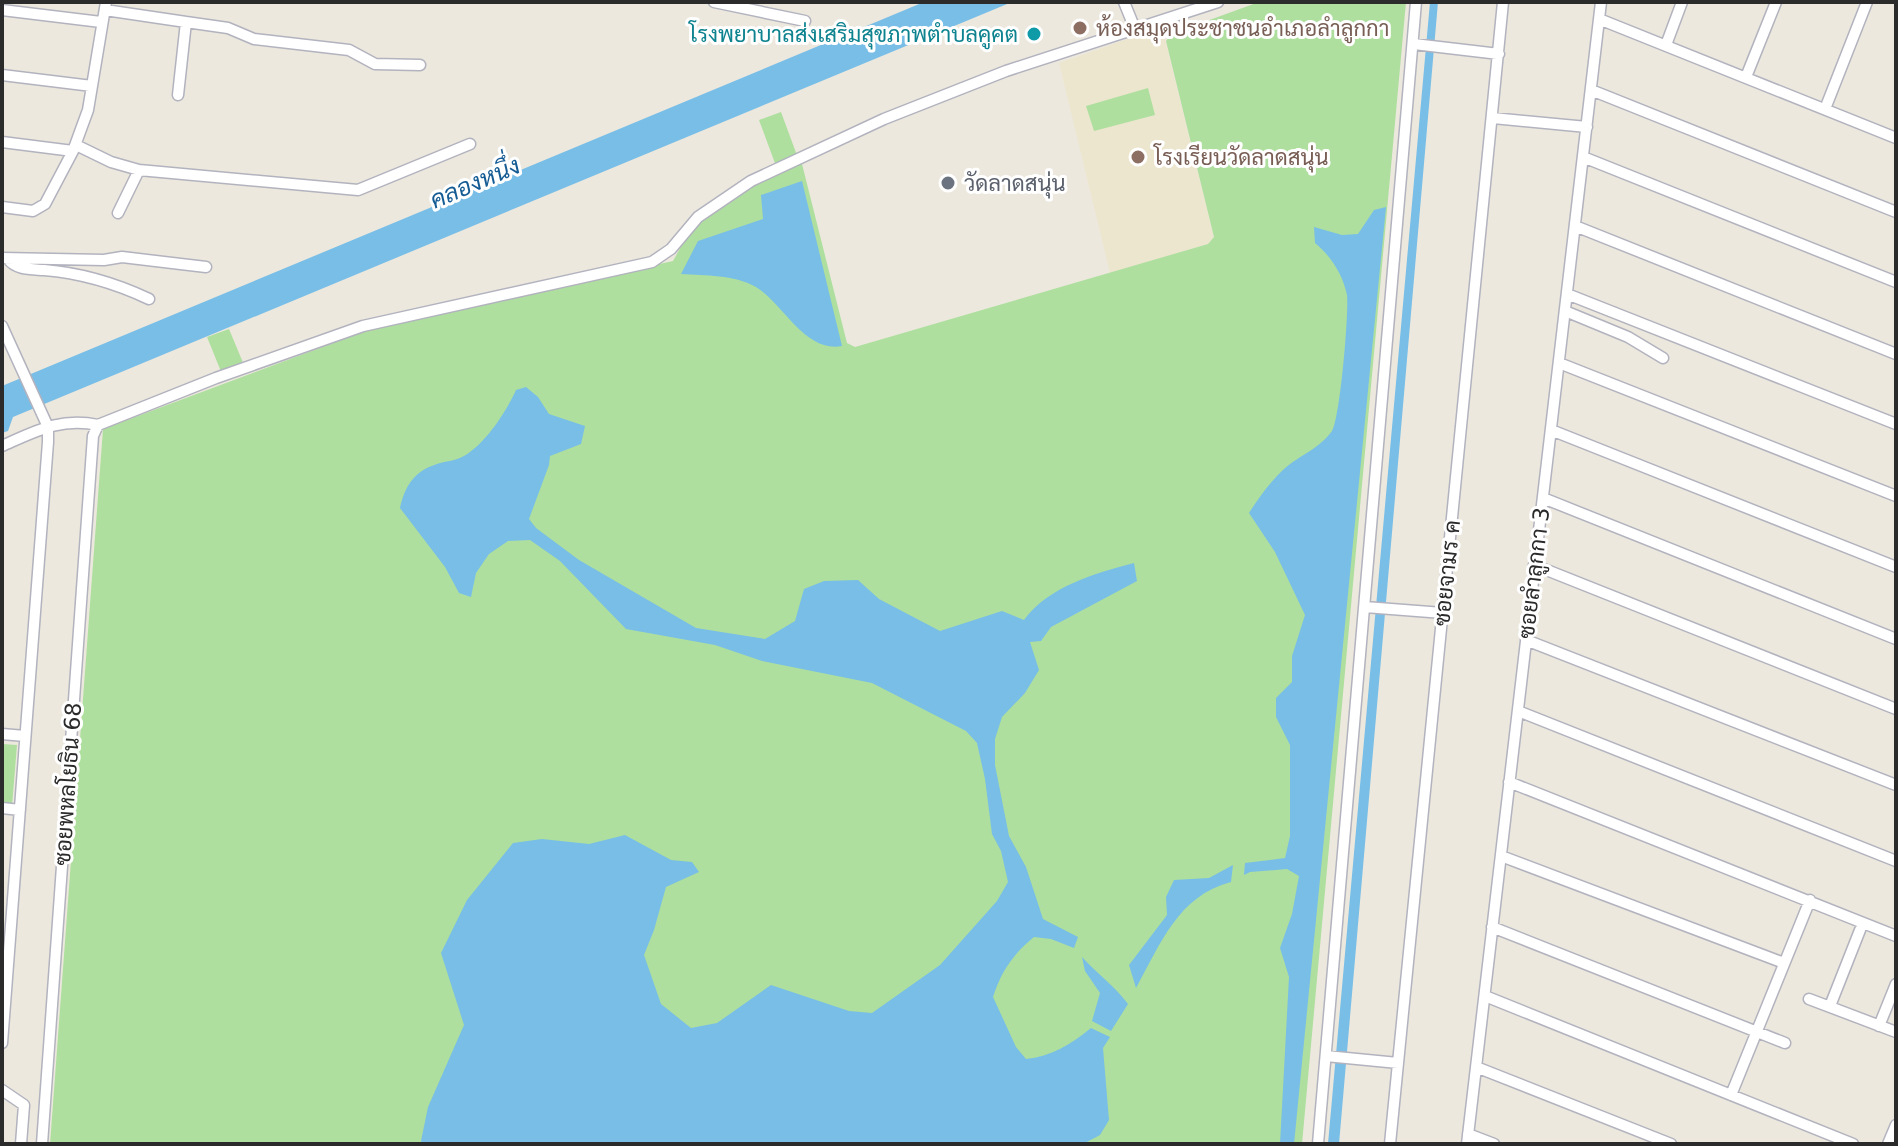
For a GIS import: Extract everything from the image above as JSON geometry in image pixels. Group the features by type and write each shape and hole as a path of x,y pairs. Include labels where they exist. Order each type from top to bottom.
{"street":[{"path":"714,2 805,21"},
{"path":"1124,2 1135,29"},
{"path":"2,446 46,423 79,421 98,425 216,378 363,326 652,262 671,249 698,217 751,181 920,103 1006,71 1218,2"},
{"path":"1318,1144 1332,1056 1370,607 1423,45 1416,2"},
{"name":"ซอยจามร ค","path":"1390,1144 1503,2"},
{"name":"ซอยลำลูกกา 3","path":"1468,1139 1601,2"},
{"path":"1666,45 1682,2"},
{"path":"1746,77 1776,2"},
{"path":"1825,109 1867,2"},
{"path":"2,207 33,211 49,198 84,123 105,6 228,28 254,39 349,50 375,64 420,65"},
{"path":"2,10 101,22"},
{"path":"1599,19 1896,138"},
{"path":"178,95 186,22"},
{"path":"1423,45 1499,54"},
{"path":"2,75 92,86"},
{"path":"1591,90 1896,212"},
{"path":"1493,118 1587,127"},
{"path":"2,142 74,148 139,170 358,190 470,144"},
{"path":"1583,157 1896,282"},
{"path":"118,213 139,170"},
{"path":"1575,226 1896,354"},
{"path":"5,258 104,260 122,257 206,267"},
{"path":"5,258 18,267 70,272 107,281 149,299"},
{"path":"1567,294 1896,424"},
{"path":"1565,311 1628,337 1663,358"},
{"path":"2,326 46,423 2,1043"},
{"path":"1559,363 1896,496"},
{"name":"ซอยพหลโยธิน 68","path":"42,1144 93,436 98,425"},
{"path":"1551,430 1896,567"},
{"path":"1543,498 1896,639"},
{"path":"1534,565 1896,709"},
{"path":"1370,607 1443,613"},
{"path":"1526,640 1896,785"},
{"path":"1518,711 1896,861"},
{"path":"2,734 25,736"},
{"path":"1509,782 1896,936"},
{"path":"2,808 20,810"},
{"path":"1501,856 1784,963"},
{"path":"1731,1095 1810,900"},
{"path":"1492,927 1785,1043"},
{"path":"1830,1006 1860,930"},
{"path":"1879,1026 1896,984"},
{"path":"1485,996 1853,1144"},
{"path":"1809,999 1896,1032"},
{"path":"1332,1056 1398,1063"},
{"path":"1476,1067 1671,1144"},
{"path":"2,1090 24,1105 21,1144"},
{"path":"1888,1144 1896,1125"},
{"path":"1468,1139 1494,1144"}],"shaded area":[{"name":"โรงเรียนวัดลาดสนุ่น","path":"1162,27 1214,238 1208,244 1110,273 1059,63"}],"green space":[{"path":"1259,2 1406,2 1302,1144 50,1144 103,429 381,325 673,261 694,223 744,186 801,160 847,343 855,347 1208,244 1214,237 1166,41 1171,34"},
{"path":"1148,88 1155,115 1094,131 1086,106"},
{"path":"781,112 798,158 776,166 759,120"},
{"path":"229,329 244,365 222,374 207,337"},
{"path":"2,744 17,745 12,806 2,806"}],"water":[{"path":"924,2 1012,2 13,417 8,431 2,433 2,386"},
{"path":"1430,2 1438,2 1339,1144 1328,1144"},
{"path":"802,181 842,346 829,346 806,335 756,287 719,276 681,274 698,241 763,219 761,195"},
{"path":"1386,207 1294,1144 1280,1144 1289,977 1280,948 1292,914 1299,876 1287,869 1244,875 1245,863 1285,858 1290,836 1290,745 1276,717 1276,698 1292,682 1292,656 1305,615 1275,552 1249,513 1279,474 1321,443 1332,431 1335,422 1343,365 1347,295 1336,266 1315,243 1314,227 1342,235 1358,234 1374,210"},
{"path":"526,387 538,397 549,414 585,426 581,444 550,456 529,519 536,528 579,560 696,628 765,639 795,621 804,589 824,581 858,580 879,599 940,631 1002,611 1024,620 1034,608 1059,590 1088,577 1134,563 1137,581 1051,627 1041,641 1030,642 1039,670 1025,693 1002,717 995,739 995,765 1009,836 1026,867 1043,919 1078,937 1074,948 1051,939 1034,937 1009,964 993,997 1016,1047 1026,1059 1060,1049 1091,1028 1110,1037 1103,1048 1109,1120 1100,1135 1083,1144 423,1144 428,1107 464,1025 441,953 467,900 513,843 542,839 589,844 625,835 671,860 692,862 699,872 666,887 644,955 661,1004 691,1028 717,1023 771,985 849,1011 872,1013 940,965 997,901 1008,882 1001,851 992,834 977,743 966,731 872,683 762,661 715,645 626,629 560,561 530,540 508,541 489,554 476,573 471,597 459,593 445,567 400,508 402,500 412,480 422,471 459,458 478,445 500,418 516,390"},
{"path":"1233,865 1231,882 1197,898 1173,923 1136,988 1129,965 1167,915 1166,897 1174,880 1209,878"},
{"path":"1082,957 1128,1004 1111,1031 1092,1021 1100,993 1085,971"}],"place":[{"name":"ห้องสมุดประชาชนอำเภอลำลูกกา","path":"1080,28"},
{"name":"โรงพยาบาลส่งเสริมสุขภาพตำบลคูคต","path":"1034,34"},
{"name":"โรงเรียนวัดลาดสนุ่น","path":"1138,157"},
{"name":"วัดลาดสนุ่น","path":"948,183"}],"water label":[{"name":"คลองหนึ่ง","path":"475,183"}]}
